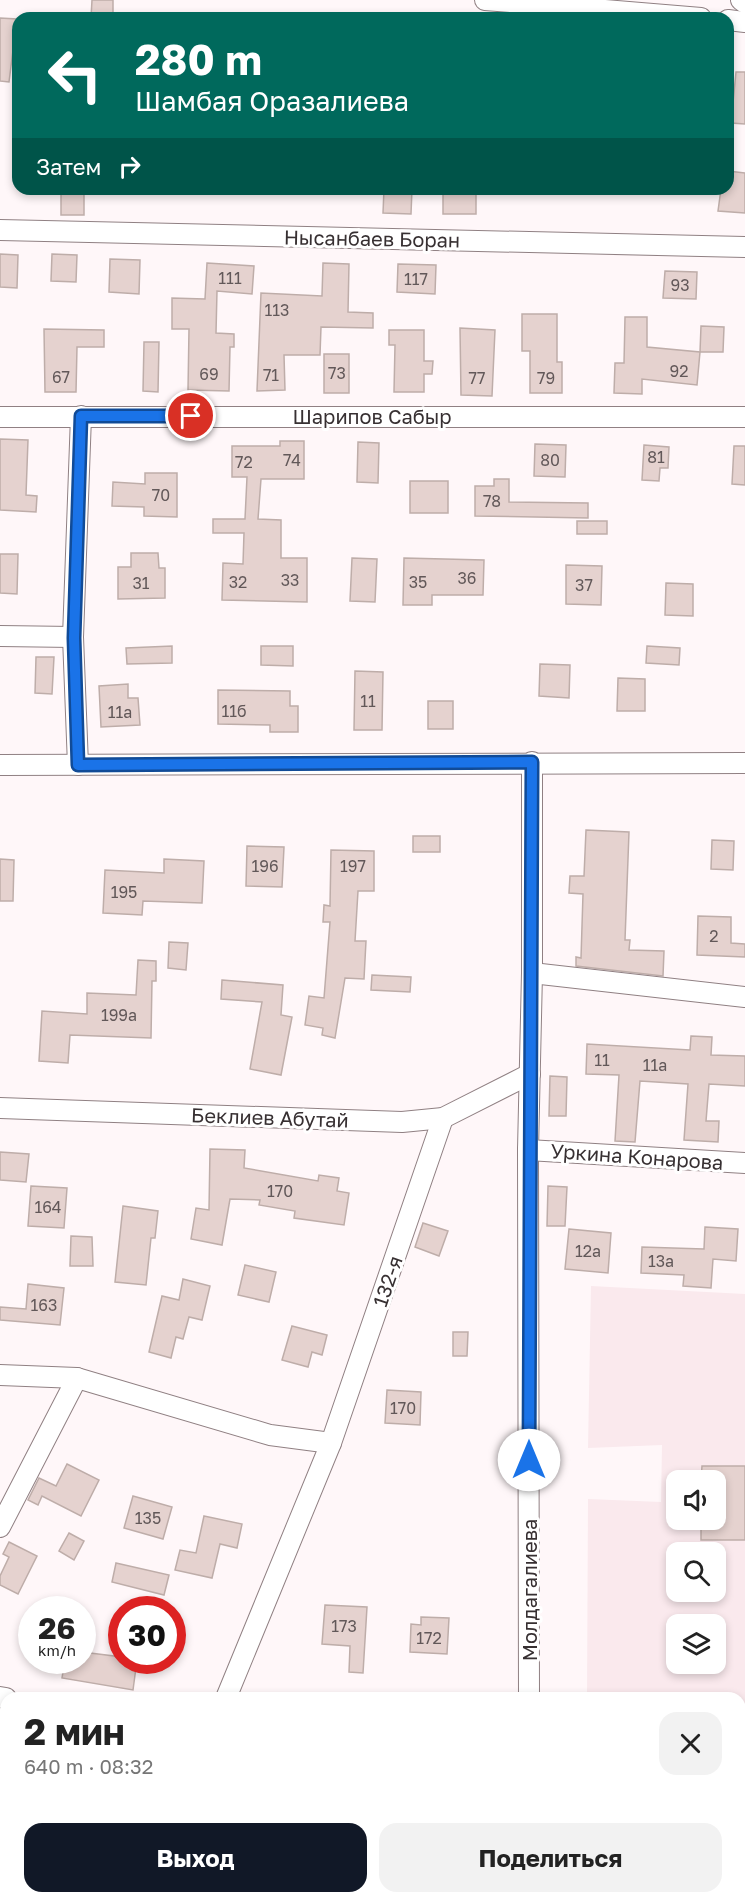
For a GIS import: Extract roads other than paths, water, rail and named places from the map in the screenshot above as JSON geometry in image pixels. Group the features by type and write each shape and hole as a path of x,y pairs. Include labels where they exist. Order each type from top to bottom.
{"street":[{"path":"485,0 629,12"},
{"path":"741,0 745,3"},
{"name":"Нысанбаев Боран","path":"0,230 745,247"},
{"path":"78,765 74,638 81,416"},
{"name":"Шарипов Сабыр","path":"0,417 745,417"},
{"path":"0,636 74,638"},
{"name":"Молдагалиева","path":"529,1692 528,1150 532,973 532,762"},
{"path":"0,765 745,763"},
{"path":"532,973 745,997"},
{"name":"Беклиев Абутай","path":"0,1108 402,1122 443,1118 530,1074"},
{"name":"132-я","path":"228,1692 331,1443 443,1118"},
{"name":"Уркина Конарова","path":"528,1150 745,1163"},
{"path":"0,1375 77,1378 270,1435 331,1443"},
{"path":"0,1527 77,1378"}]}
